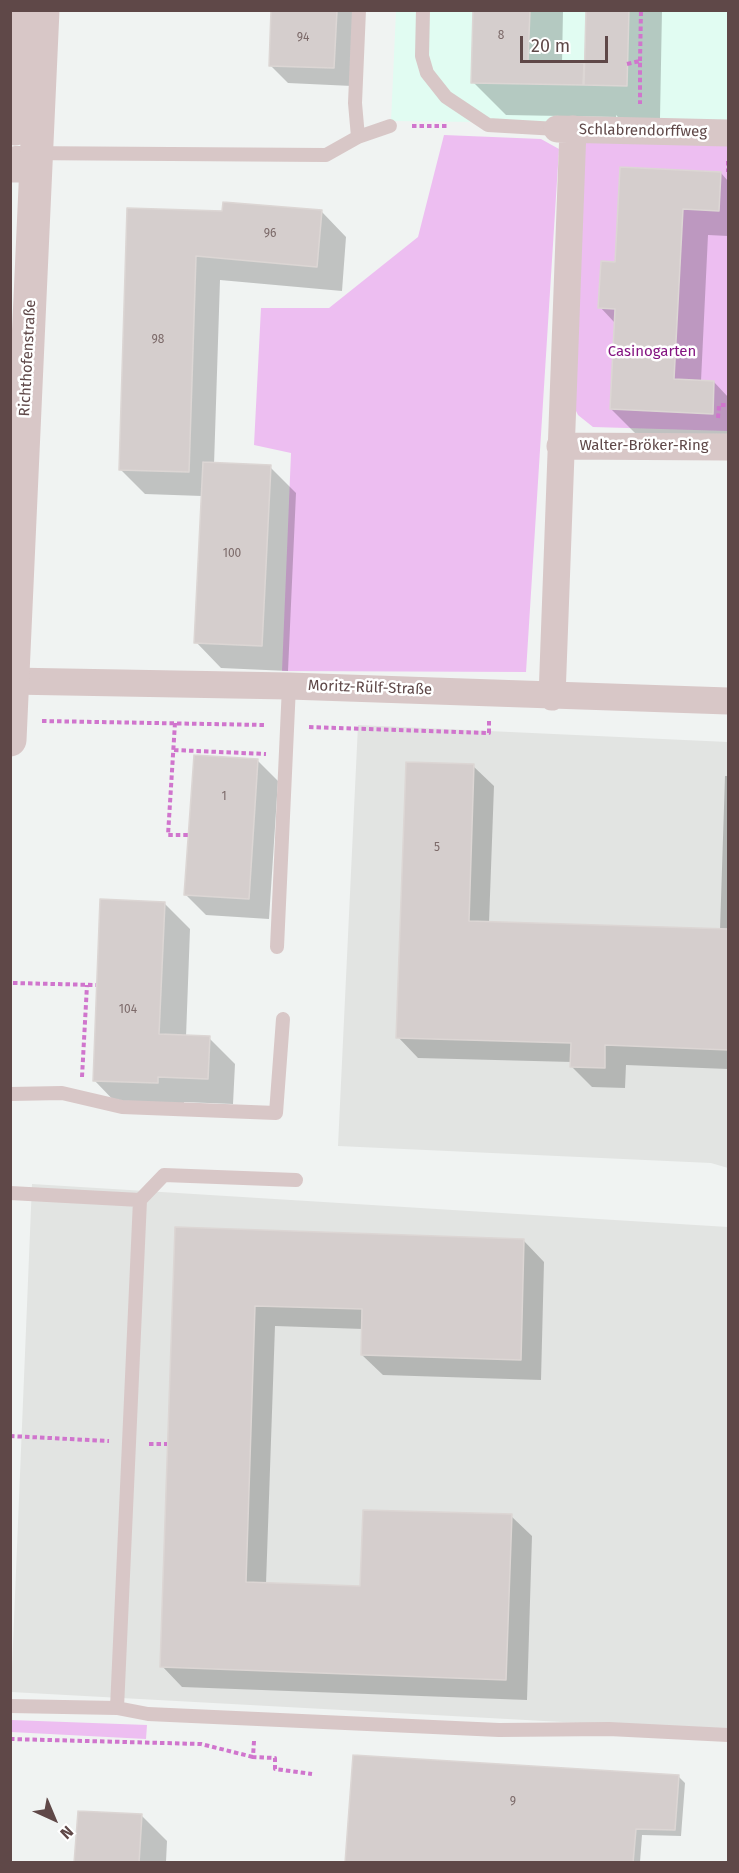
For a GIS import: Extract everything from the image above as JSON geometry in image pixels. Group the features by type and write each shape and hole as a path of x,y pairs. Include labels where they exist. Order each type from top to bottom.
{"street":[{"name":"Richthofenstraße","path":"10,741 24,272 24,151 19,10"},
{"name":"Richthofenstraße","path":"10,234 43,10"},
{"name":"Schlabrendorffweg","path":"565,129 729,133"},
{"path":"552,696 561,446 565,129"},
{"name":"Walter-Bröker-Ring","path":"561,446 729,447"},
{"name":"Moritz-Rülf-Straße","path":"12,681 289,686 729,702"}],"lane":[{"path":"358,137 355,103 359,10"},
{"path":"423,10 422,57 428,73 446,97 488,125 565,129"},
{"path":"24,151 326,155 358,137 390,126"},
{"path":"277,947 289,686"},
{"path":"10,1094 62,1093 122,1107 276,1113 283,1019"},
{"path":"117,1708 140,1200 164,1175 296,1180"},
{"path":"10,1193 140,1200"},
{"path":"10,1706 117,1708 148,1714 499,1730 609,1729 729,1735"}],"path":[{"path":"640,97 641,10"},
{"path":"627,64 640,61"},
{"path":"175,723 168,835 189,835"},
{"path":"174,750 266,754 266,764"},
{"path":"13,983 96,985"},
{"path":"81,1097 87,985"},
{"path":"10,1436 166,1444"},
{"path":"253,1757 255,1734"},
{"path":"10,1738 201,1744 253,1757 275,1758 275,1769 312,1774"}],"shaded area":[{"path":"396,11 728,11 728,125 391,121"},
{"path":"358,725 728,742 728,1168 711,1163 338,1146"},
{"path":"32,1184 728,1227 728,1731 11,1692"}],"green space":[{"path":"444,135 541,139 559,149 526,672 282,671 291,453 254,445 261,308 329,308 418,237"},
{"name":"Casinogarten","path":"581,137 728,143 728,431 593,427 578,415 574,407"},
{"path":"11,1720 147,1725 146,1739 11,1732"}],"building":[{"path":"271,10 337,10 334,68 269,66"},
{"path":"473,10 530,10 528,62 584,63 583,85 471,83"},
{"path":"586,10 629,10 627,86 584,85"},
{"path":"620,167 721,172 719,211 683,209 674,379 714,381 713,414 610,409 615,309 598,308 601,261 615,262"},
{"path":"223,202 322,210 317,267 196,256 189,472 119,470 127,208 222,211"},
{"path":"203,462 271,465 262,646 194,643"},
{"path":"194,755 258,759 249,899 184,895"},
{"path":"406,762 474,764 469,921 729,929 729,1050 605,1045 605,1068 570,1067 571,1043 396,1038"},
{"path":"100,899 165,902 159,1034 210,1036 208,1079 158,1077 158,1083 93,1081"},
{"path":"175,1227 524,1239 521,1360 361,1355 362,1309 255,1306 246,1582 360,1586 363,1510 512,1514 506,1680 160,1667"},
{"path":"353,1755 679,1775 675,1830 636,1829 633,1863 345,1863"},
{"path":"78,1811 142,1814 139,1863 74,1863"}]}
